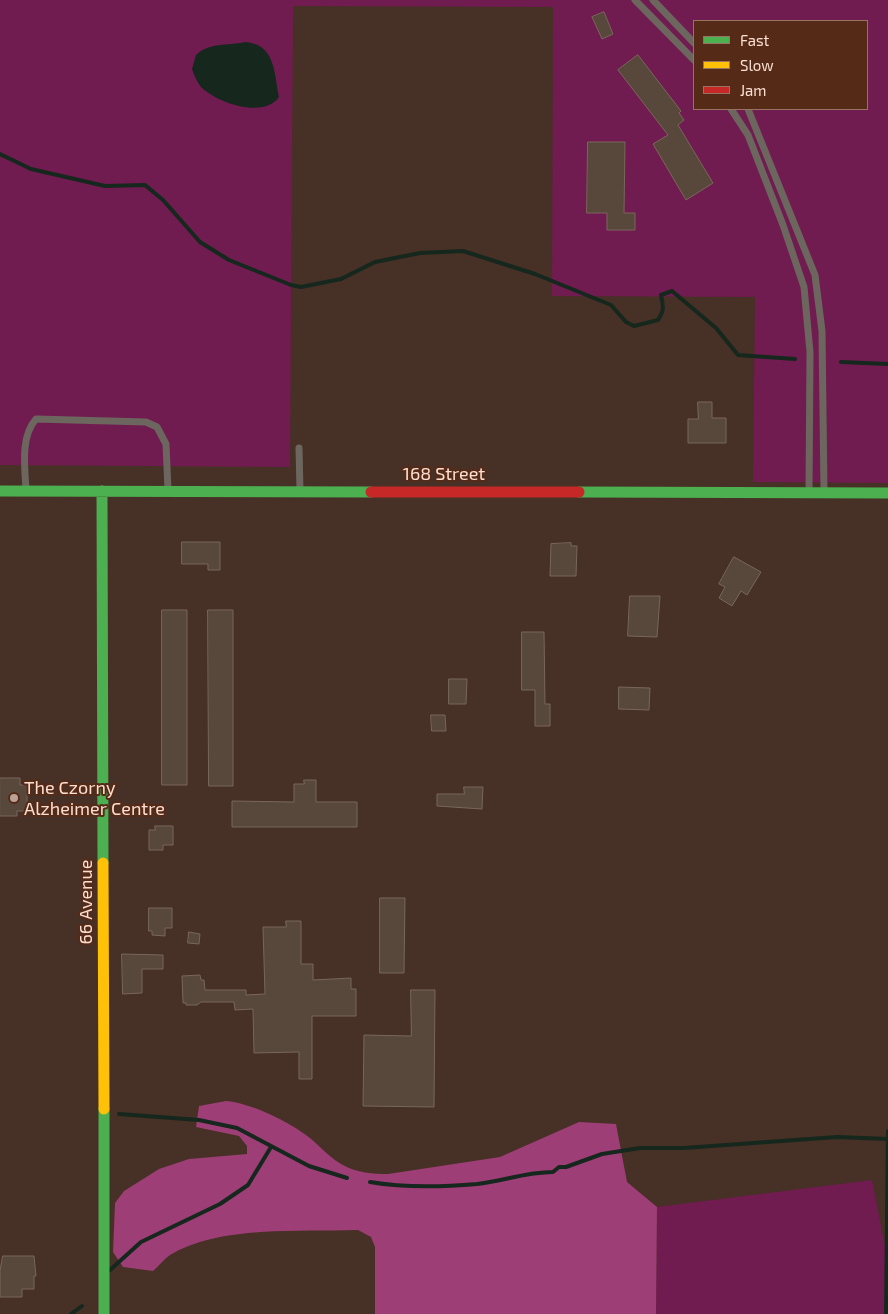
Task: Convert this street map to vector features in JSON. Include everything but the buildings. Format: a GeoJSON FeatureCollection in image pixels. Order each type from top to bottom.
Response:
{"type":"FeatureCollection","features":[{"type":"Feature","properties":{"kind":"main road","name":"168 Street"},"geometry":{"type":"LineString","coordinates":[[0,491],[888,493]]}},
{"type":"Feature","properties":{"kind":"main road","name":"66 Avenue"},"geometry":{"type":"LineString","coordinates":[[102,491],[104,1314]]}},
{"type":"Feature","properties":{"kind":"lane"},"geometry":{"type":"LineString","coordinates":[[635,0],[693,59]]}},
{"type":"Feature","properties":{"kind":"lane"},"geometry":{"type":"LineString","coordinates":[[653,0],[693,42]]}},
{"type":"Feature","properties":{"kind":"lane"},"geometry":{"type":"LineString","coordinates":[[732,110],[748,135],[783,225],[804,287],[810,352],[809,492]]}},
{"type":"Feature","properties":{"kind":"lane"},"geometry":{"type":"LineString","coordinates":[[748,110],[815,275],[822,331],[824,492]]}},
{"type":"Feature","properties":{"kind":"lane"},"geometry":{"type":"LineString","coordinates":[[26,491],[25,451],[27,434],[36,419],[146,422],[157,427],[166,444],[168,490]]}},
{"type":"Feature","properties":{"kind":"lane"},"geometry":{"type":"LineString","coordinates":[[299,448],[300,491]]}},
{"type":"Feature","properties":{"kind":"shaded area"},"geometry":{"type":"Polygon","coordinates":[[[0,0],[888,0],[888,483],[753,482],[755,297],[552,296],[553,7],[293,6],[290,467],[0,465],[0,0]]]}},
{"type":"Feature","properties":{"kind":"shaded area"},"geometry":{"type":"Polygon","coordinates":[[[245,42],[263,48],[272,62],[279,97],[272,104],[252,108],[229,103],[208,93],[201,87],[192,69],[196,55],[201,51],[213,46],[245,42]]]}},
{"type":"Feature","properties":{"kind":"shaded area"},"geometry":{"type":"Polygon","coordinates":[[[226,1101],[247,1105],[270,1114],[302,1132],[334,1160],[348,1168],[377,1174],[388,1174],[500,1157],[579,1122],[616,1124],[627,1182],[657,1207],[656,1314],[375,1314],[375,1247],[371,1237],[358,1230],[236,1234],[190,1245],[170,1255],[153,1271],[123,1267],[113,1252],[115,1203],[124,1191],[159,1169],[189,1159],[247,1154],[247,1146],[239,1136],[196,1127],[199,1106],[226,1101]]]}},
{"type":"Feature","properties":{"kind":"shaded area"},"geometry":{"type":"Polygon","coordinates":[[[872,1180],[888,1262],[888,1314],[656,1314],[657,1207],[872,1180]]]}},
{"type":"Feature","properties":{"kind":"waterway"},"geometry":{"type":"LineString","coordinates":[[0,154],[31,169],[105,186],[145,185],[163,200],[200,242],[229,260],[291,285],[301,287],[341,279],[375,262],[420,253],[463,251],[535,274],[611,305],[626,322],[634,326],[658,320],[663,308],[661,295],[672,291],[716,328],[738,355],[795,359]]}},
{"type":"Feature","properties":{"kind":"waterway"},"geometry":{"type":"LineString","coordinates":[[841,362],[888,364]]}},
{"type":"Feature","properties":{"kind":"waterway"},"geometry":{"type":"LineString","coordinates":[[119,1114],[199,1120],[237,1128],[309,1166],[347,1178]]}},
{"type":"Feature","properties":{"kind":"waterway"},"geometry":{"type":"LineString","coordinates":[[886,1314],[888,1131]]}},
{"type":"Feature","properties":{"kind":"waterway"},"geometry":{"type":"LineString","coordinates":[[370,1182],[424,1186],[487,1183],[533,1173],[553,1172],[559,1167],[566,1167],[602,1154],[640,1148],[684,1148],[837,1137],[888,1139]]}},
{"type":"Feature","properties":{"kind":"waterway"},"geometry":{"type":"LineString","coordinates":[[110,1270],[141,1242],[220,1204],[248,1185],[271,1147]]}},
{"type":"Feature","properties":{"kind":"waterway"},"geometry":{"type":"LineString","coordinates":[[71,1314],[82,1306]]}},
{"type":"Feature","properties":{"kind":"traffic: fast"},"geometry":{"type":"LineString","coordinates":[[0,491],[371,492]]}},
{"type":"Feature","properties":{"kind":"traffic: fast"},"geometry":{"type":"LineString","coordinates":[[102,491],[103,863]]}},
{"type":"Feature","properties":{"kind":"traffic: fast"},"geometry":{"type":"LineString","coordinates":[[579,492],[888,493]]}},
{"type":"Feature","properties":{"kind":"traffic: fast"},"geometry":{"type":"LineString","coordinates":[[104,1109],[104,1314]]}},
{"type":"Feature","properties":{"kind":"traffic: slow"},"geometry":{"type":"LineString","coordinates":[[103,863],[104,1109]]}},
{"type":"Feature","properties":{"kind":"traffic: jam"},"geometry":{"type":"LineString","coordinates":[[371,492],[579,492]]}},
{"type":"Feature","properties":{"kind":"place","name":"The Czorny Alzheimer Centre"},"geometry":{"type":"Point","coordinates":[14,798]}}]}
